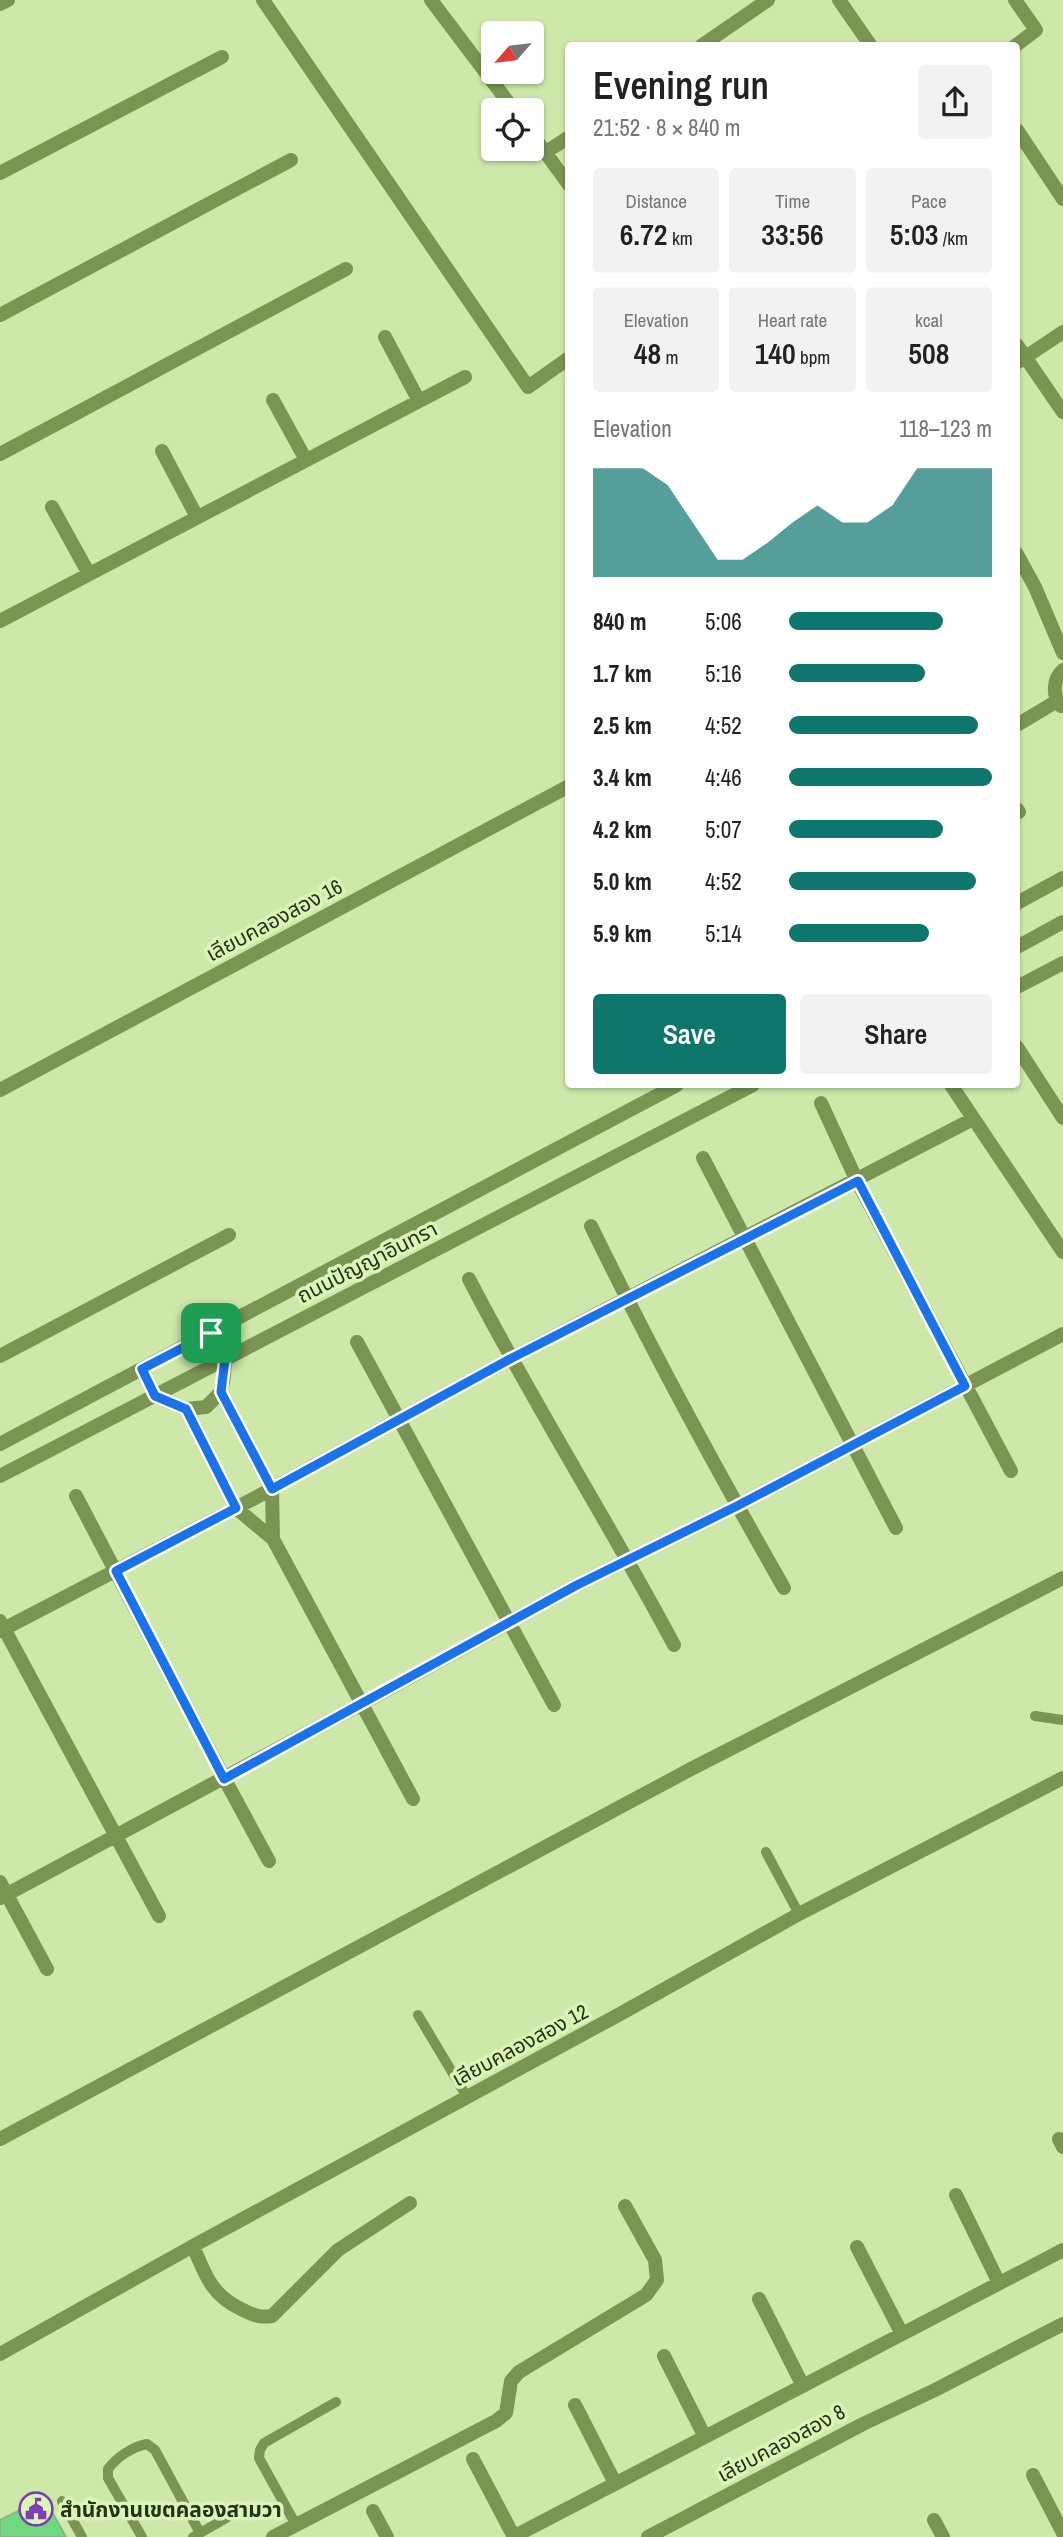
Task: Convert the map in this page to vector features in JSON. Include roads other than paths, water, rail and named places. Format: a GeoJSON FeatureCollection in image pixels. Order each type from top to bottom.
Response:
{"type":"FeatureCollection","features":[{"type":"Feature","properties":{"kind":"street"},"geometry":{"type":"LineString","coordinates":[[0,4],[8,0]]}},
{"type":"Feature","properties":{"kind":"street"},"geometry":{"type":"LineString","coordinates":[[263,0],[528,387],[565,361]]}},
{"type":"Feature","properties":{"kind":"street"},"geometry":{"type":"LineString","coordinates":[[431,0],[505,98]]}},
{"type":"Feature","properties":{"kind":"street"},"geometry":{"type":"LineString","coordinates":[[707,42],[768,0]]}},
{"type":"Feature","properties":{"kind":"street"},"geometry":{"type":"LineString","coordinates":[[839,0],[868,42]]}},
{"type":"Feature","properties":{"kind":"street"},"geometry":{"type":"LineString","coordinates":[[1015,0],[1036,30],[1020,42]]}},
{"type":"Feature","properties":{"kind":"street"},"geometry":{"type":"LineString","coordinates":[[0,173],[222,57]]}},
{"type":"Feature","properties":{"kind":"street"},"geometry":{"type":"LineString","coordinates":[[1020,134],[1063,199]]}},
{"type":"Feature","properties":{"kind":"street"},"geometry":{"type":"LineString","coordinates":[[546,152],[565,140]]}},
{"type":"Feature","properties":{"kind":"street"},"geometry":{"type":"LineString","coordinates":[[544,149],[565,179]]}},
{"type":"Feature","properties":{"kind":"street"},"geometry":{"type":"LineString","coordinates":[[0,315],[291,160]]}},
{"type":"Feature","properties":{"kind":"street"},"geometry":{"type":"LineString","coordinates":[[0,454],[346,269]]}},
{"type":"Feature","properties":{"kind":"street"},"geometry":{"type":"LineString","coordinates":[[1020,354],[1063,332]]}},
{"type":"Feature","properties":{"kind":"street"},"geometry":{"type":"LineString","coordinates":[[385,337],[419,401]]}},
{"type":"Feature","properties":{"kind":"street"},"geometry":{"type":"LineString","coordinates":[[1020,356],[1063,412]]}},
{"type":"Feature","properties":{"kind":"street"},"geometry":{"type":"LineString","coordinates":[[0,621],[465,377]]}},
{"type":"Feature","properties":{"kind":"street"},"geometry":{"type":"LineString","coordinates":[[273,400],[306,460]]}},
{"type":"Feature","properties":{"kind":"street"},"geometry":{"type":"LineString","coordinates":[[162,451],[197,517]]}},
{"type":"Feature","properties":{"kind":"street"},"geometry":{"type":"LineString","coordinates":[[52,508],[89,574]]}},
{"type":"Feature","properties":{"kind":"street"},"geometry":{"type":"LineString","coordinates":[[1020,560],[1035,587],[1063,653]]}},
{"type":"Feature","properties":{"kind":"street"},"geometry":{"type":"LineString","coordinates":[[1020,724],[1060,704],[1054,687],[1058,674],[1063,670]]}},
{"type":"Feature","properties":{"kind":"street","name":"เลียบคลองสอง 16"},"geometry":{"type":"LineString","coordinates":[[0,1090],[565,788]]}},
{"type":"Feature","properties":{"kind":"street"},"geometry":{"type":"LineString","coordinates":[[1020,900],[1063,878]]}},
{"type":"Feature","properties":{"kind":"street"},"geometry":{"type":"LineString","coordinates":[[1020,945],[1063,922]]}},
{"type":"Feature","properties":{"kind":"street"},"geometry":{"type":"LineString","coordinates":[[1020,985],[1063,963]]}},
{"type":"Feature","properties":{"kind":"street"},"geometry":{"type":"LineString","coordinates":[[1020,1051],[1063,1118]]}},
{"type":"Feature","properties":{"kind":"street","name":"ถนนปัญญาอินทรา"},"geometry":{"type":"LineString","coordinates":[[0,1444],[671,1088]]}},
{"type":"Feature","properties":{"kind":"street","name":"ถนนปัญญาอินทรา"},"geometry":{"type":"LineString","coordinates":[[0,1476],[747,1088]]}},
{"type":"Feature","properties":{"kind":"street"},"geometry":{"type":"LineString","coordinates":[[953,1088],[1063,1252]]}},
{"type":"Feature","properties":{"kind":"street"},"geometry":{"type":"LineString","coordinates":[[821,1103],[858,1181],[1011,1471]]}},
{"type":"Feature","properties":{"kind":"street"},"geometry":{"type":"LineString","coordinates":[[159,1916],[1,1627],[116,1571],[510,1359],[858,1181],[973,1119]]}},
{"type":"Feature","properties":{"kind":"street"},"geometry":{"type":"LineString","coordinates":[[703,1158],[895,1528]]}},
{"type":"Feature","properties":{"kind":"street"},"geometry":{"type":"LineString","coordinates":[[591,1226],[737,1506],[784,1588]]}},
{"type":"Feature","properties":{"kind":"street"},"geometry":{"type":"LineString","coordinates":[[0,1356],[229,1235]]}},
{"type":"Feature","properties":{"kind":"street"},"geometry":{"type":"LineString","coordinates":[[469,1279],[510,1359],[629,1560],[674,1645]]}},
{"type":"Feature","properties":{"kind":"street"},"geometry":{"type":"LineString","coordinates":[[211,1333],[225,1359],[221,1392],[272,1489],[273,1539]]}},
{"type":"Feature","properties":{"kind":"street"},"geometry":{"type":"LineString","coordinates":[[47,1969],[2,1891],[116,1836],[577,1585],[737,1506],[1063,1334]]}},
{"type":"Feature","properties":{"kind":"street"},"geometry":{"type":"LineString","coordinates":[[357,1342],[554,1705]]}},
{"type":"Feature","properties":{"kind":"street"},"geometry":{"type":"LineString","coordinates":[[142,1369],[155,1396],[186,1409],[206,1407],[221,1392]]}},
{"type":"Feature","properties":{"kind":"street"},"geometry":{"type":"LineString","coordinates":[[186,1409],[236,1508],[273,1539],[413,1799]]}},
{"type":"Feature","properties":{"kind":"street"},"geometry":{"type":"LineString","coordinates":[[76,1496],[224,1779],[270,1861]]}},
{"type":"Feature","properties":{"kind":"street"},"geometry":{"type":"LineString","coordinates":[[0,2139],[679,1775],[1063,1578]]}},
{"type":"Feature","properties":{"kind":"street","name":"เลียบคลองสอง 12"},"geometry":{"type":"LineString","coordinates":[[0,2354],[799,1914],[1063,1778]]}},
{"type":"Feature","properties":{"kind":"street"},"geometry":{"type":"LineString","coordinates":[[956,2195],[999,2283]]}},
{"type":"Feature","properties":{"kind":"street"},"geometry":{"type":"LineString","coordinates":[[193,2246],[209,2284],[226,2302],[260,2318],[272,2316],[338,2250],[410,2203]]}},
{"type":"Feature","properties":{"kind":"street"},"geometry":{"type":"LineString","coordinates":[[273,2537],[496,2421],[506,2413],[511,2381],[519,2372],[646,2295],[657,2280],[655,2260],[625,2206]]}},
{"type":"Feature","properties":{"kind":"street"},"geometry":{"type":"LineString","coordinates":[[857,2247],[902,2334]]}},
{"type":"Feature","properties":{"kind":"street"},"geometry":{"type":"LineString","coordinates":[[473,2459],[514,2537],[1063,2250]]}},
{"type":"Feature","properties":{"kind":"street"},"geometry":{"type":"LineString","coordinates":[[759,2299],[803,2386]]}},
{"type":"Feature","properties":{"kind":"street","name":"เลียบคลองสอง 8"},"geometry":{"type":"LineString","coordinates":[[648,2537],[863,2424],[1063,2324]]}},
{"type":"Feature","properties":{"kind":"street"},"geometry":{"type":"LineString","coordinates":[[664,2356],[705,2437]]}},
{"type":"Feature","properties":{"kind":"street"},"geometry":{"type":"LineString","coordinates":[[575,2405],[615,2483]]}},
{"type":"Feature","properties":{"kind":"street"},"geometry":{"type":"LineString","coordinates":[[1033,2475],[1063,2533]]}},
{"type":"Feature","properties":{"kind":"street"},"geometry":{"type":"LineString","coordinates":[[373,2511],[387,2537]]}},
{"type":"Feature","properties":{"kind":"street"},"geometry":{"type":"LineString","coordinates":[[934,2520],[943,2537]]}},
{"type":"Feature","properties":{"kind":"lane"},"geometry":{"type":"LineString","coordinates":[[1035,1716],[1063,1720]]}},
{"type":"Feature","properties":{"kind":"lane"},"geometry":{"type":"LineString","coordinates":[[766,1852],[799,1914]]}},
{"type":"Feature","properties":{"kind":"lane"},"geometry":{"type":"LineString","coordinates":[[418,2015],[467,2097]]}},
{"type":"Feature","properties":{"kind":"lane"},"geometry":{"type":"LineString","coordinates":[[296,2525],[259,2458],[260,2450],[264,2443],[336,2402]]}},
{"type":"Feature","properties":{"kind":"lane"},"geometry":{"type":"LineString","coordinates":[[142,2537],[108,2479],[108,2469],[114,2460],[147,2444],[155,2450],[197,2535],[228,2517]]}},
{"type":"Feature","properties":{"kind":"lane"},"geometry":{"type":"LineString","coordinates":[[62,2501],[82,2537]]}},
{"type":"Feature","properties":{"kind":"place","name":"สำนักงานเขตคลองสามวา"},"geometry":{"type":"Point","coordinates":[36,2509]}}]}
